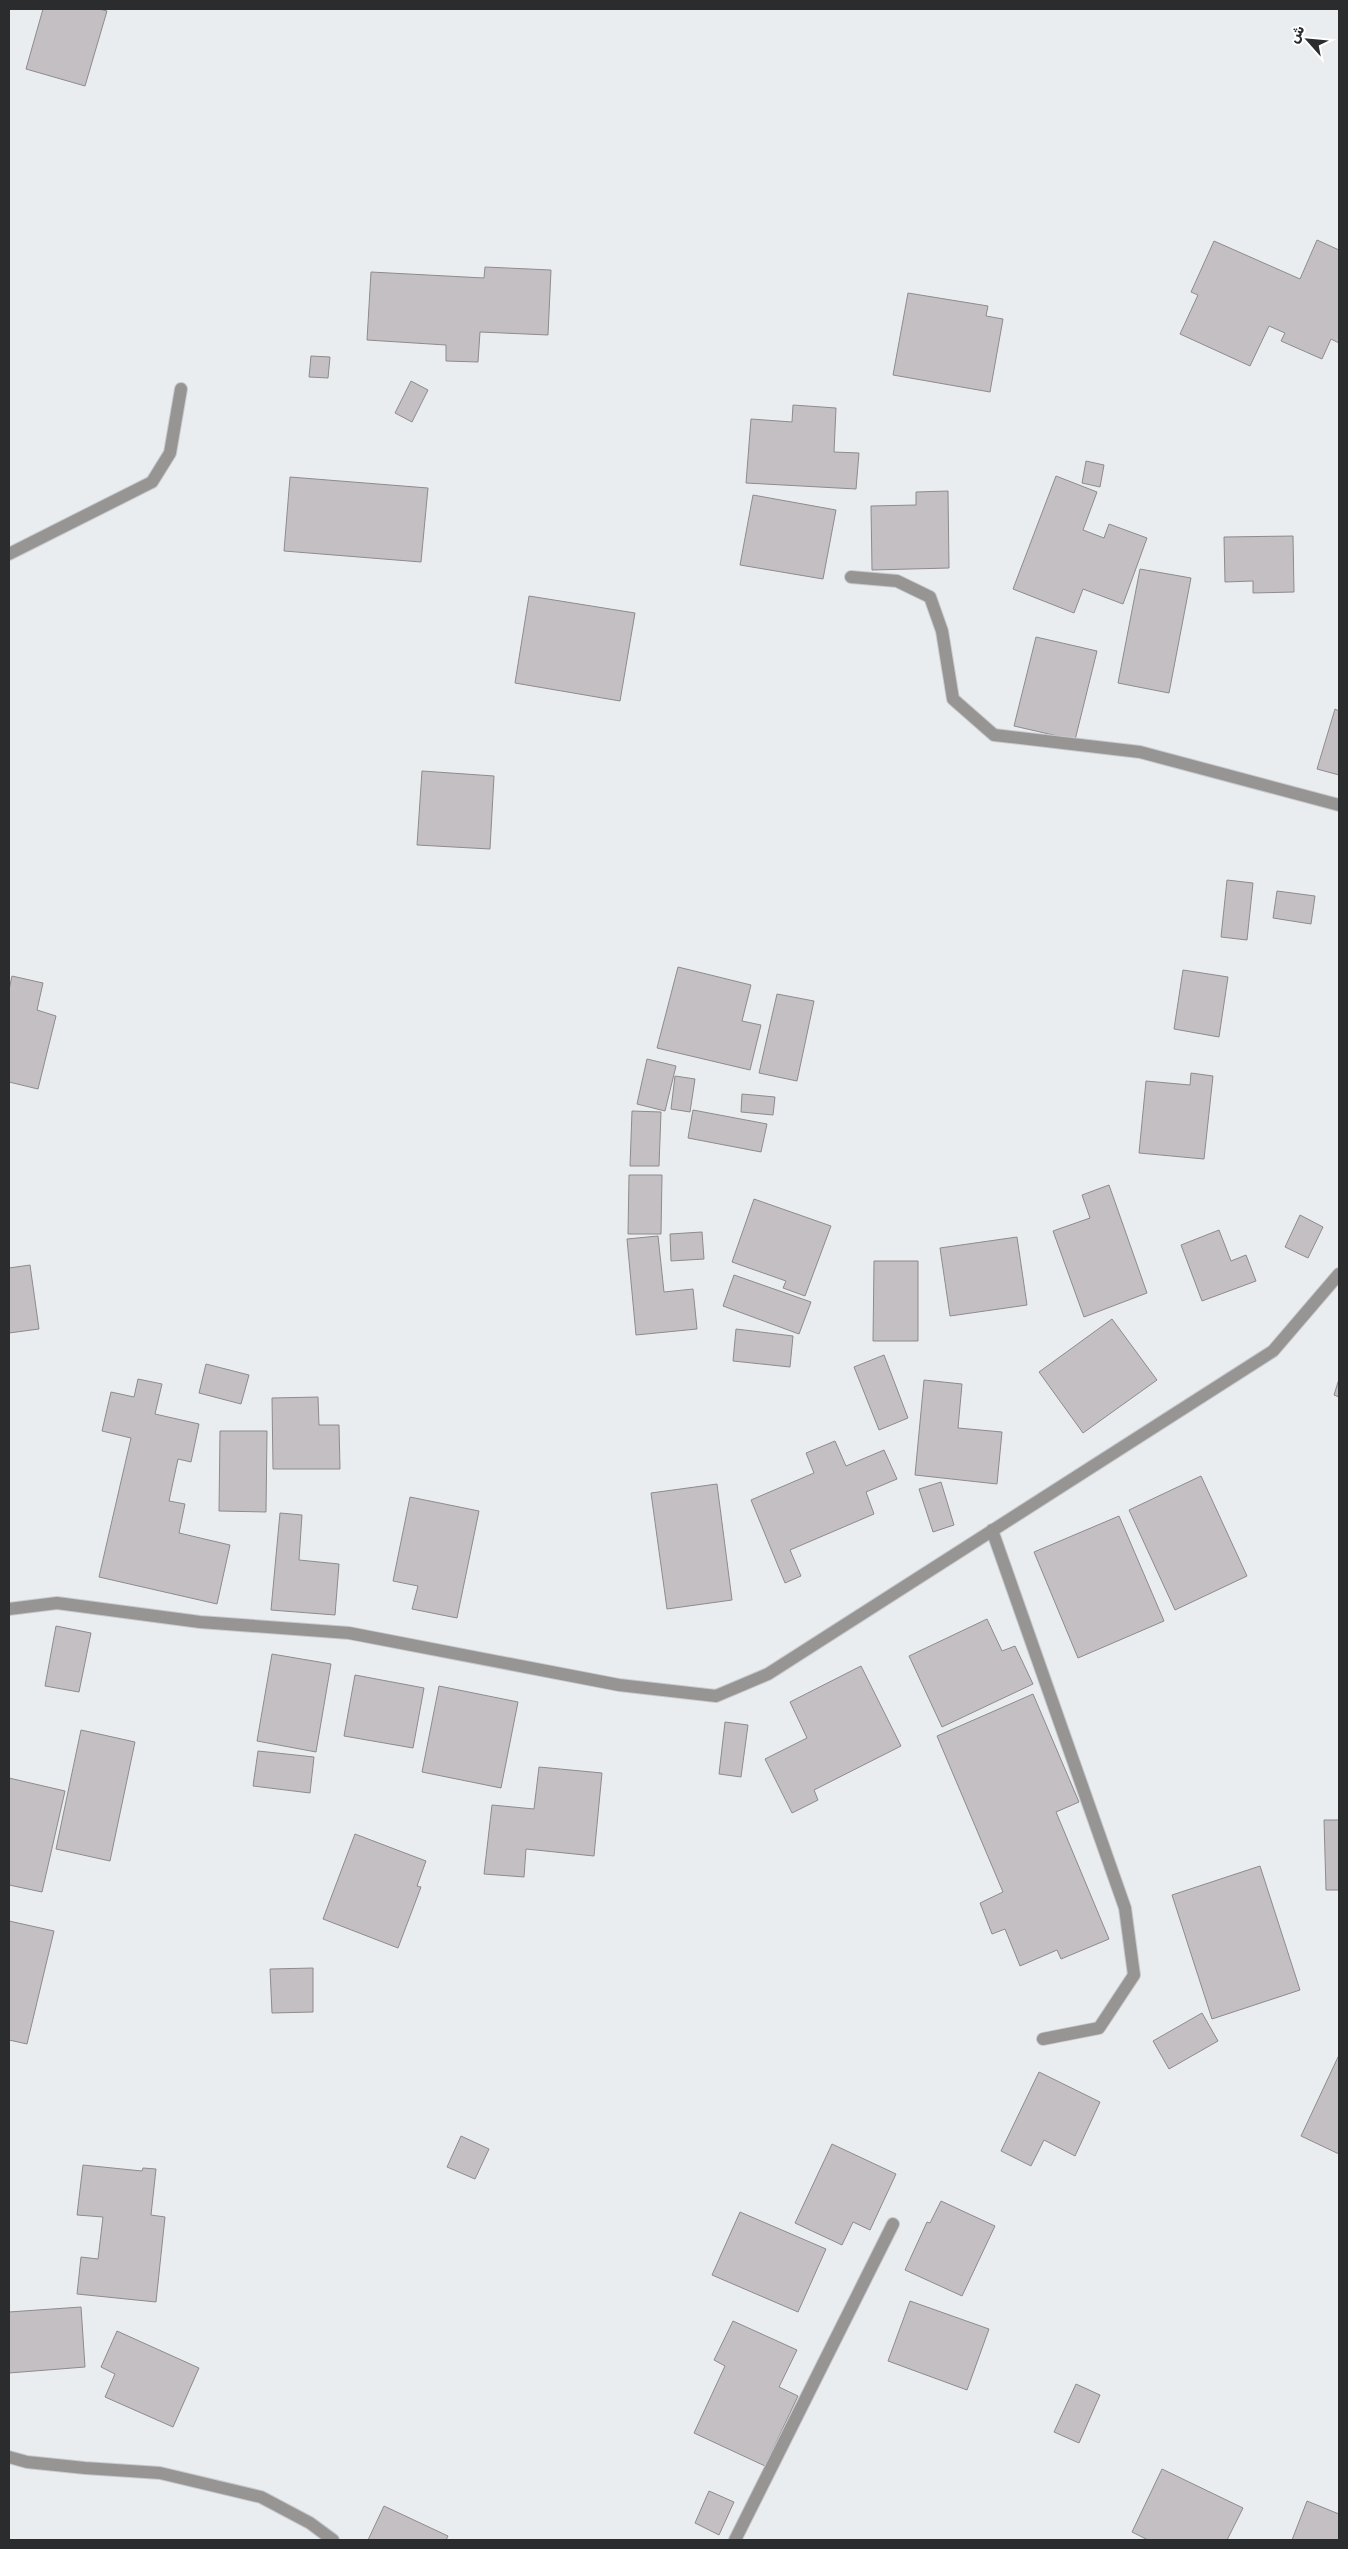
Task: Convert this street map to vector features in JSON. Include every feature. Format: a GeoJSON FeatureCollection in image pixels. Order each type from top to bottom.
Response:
{"type":"FeatureCollection","features":[{"type":"Feature","properties":{"kind":"street"},"geometry":{"type":"LineString","coordinates":[[9,554],[152,482],[170,453],[181,388]]}},
{"type":"Feature","properties":{"kind":"street"},"geometry":{"type":"LineString","coordinates":[[850,577],[897,581],[930,597],[942,631],[953,699],[994,735],[1140,752],[1339,806]]}},
{"type":"Feature","properties":{"kind":"street"},"geometry":{"type":"LineString","coordinates":[[9,1609],[57,1603],[200,1622],[349,1633],[619,1685],[716,1696],[768,1674],[1273,1351],[1339,1274]]}},
{"type":"Feature","properties":{"kind":"street"},"geometry":{"type":"LineString","coordinates":[[992,1530],[1125,1908],[1134,1975],[1099,2028],[1042,2038]]}},
{"type":"Feature","properties":{"kind":"street"},"geometry":{"type":"LineString","coordinates":[[735,2540],[893,2224]]}},
{"type":"Feature","properties":{"kind":"street"},"geometry":{"type":"LineString","coordinates":[[9,2457],[27,2462],[160,2473],[261,2496],[310,2523],[333,2540]]}},
{"type":"Feature","properties":{"kind":"building"},"geometry":{"type":"Polygon","coordinates":[[[43,9],[99,9],[107,11],[85,86],[26,69],[43,9]]]}},
{"type":"Feature","properties":{"kind":"building"},"geometry":{"type":"Polygon","coordinates":[[[1317,240],[1339,250],[1339,343],[1331,339],[1322,359],[1281,341],[1285,333],[1269,326],[1250,366],[1180,334],[1198,295],[1191,292],[1214,241],[1300,279],[1317,240]]]}},
{"type":"Feature","properties":{"kind":"building"},"geometry":{"type":"Polygon","coordinates":[[[485,267],[551,270],[548,335],[480,332],[478,362],[446,361],[446,345],[367,340],[371,272],[484,278],[485,267]]]}},
{"type":"Feature","properties":{"kind":"building"},"geometry":{"type":"Polygon","coordinates":[[[908,293],[988,306],[986,316],[1003,319],[990,392],[893,375],[908,293]]]}},
{"type":"Feature","properties":{"kind":"building"},"geometry":{"type":"Polygon","coordinates":[[[311,356],[330,357],[328,378],[309,377],[311,356]]]}},
{"type":"Feature","properties":{"kind":"building"},"geometry":{"type":"Polygon","coordinates":[[[411,381],[428,390],[412,422],[395,413],[411,381]]]}},
{"type":"Feature","properties":{"kind":"building"},"geometry":{"type":"Polygon","coordinates":[[[793,405],[836,408],[834,452],[859,453],[856,489],[746,483],[751,419],[792,422],[793,405]]]}},
{"type":"Feature","properties":{"kind":"building"},"geometry":{"type":"Polygon","coordinates":[[[1086,461],[1104,465],[1100,487],[1082,483],[1086,461]]]}},
{"type":"Feature","properties":{"kind":"building"},"geometry":{"type":"Polygon","coordinates":[[[1056,476],[1097,492],[1083,530],[1104,538],[1109,524],[1147,538],[1123,604],[1083,589],[1074,613],[1013,589],[1056,476]]]}},
{"type":"Feature","properties":{"kind":"building"},"geometry":{"type":"Polygon","coordinates":[[[290,477],[428,488],[421,562],[284,551],[290,477]]]}},
{"type":"Feature","properties":{"kind":"building"},"geometry":{"type":"Polygon","coordinates":[[[948,491],[949,568],[872,570],[871,506],[916,505],[916,492],[948,491]]]}},
{"type":"Feature","properties":{"kind":"building"},"geometry":{"type":"Polygon","coordinates":[[[753,495],[836,510],[823,579],[740,565],[753,495]]]}},
{"type":"Feature","properties":{"kind":"building"},"geometry":{"type":"Polygon","coordinates":[[[1293,536],[1294,592],[1253,593],[1253,581],[1225,582],[1224,537],[1293,536]]]}},
{"type":"Feature","properties":{"kind":"building"},"geometry":{"type":"Polygon","coordinates":[[[1140,569],[1191,578],[1169,693],[1118,683],[1140,569]]]}},
{"type":"Feature","properties":{"kind":"building"},"geometry":{"type":"Polygon","coordinates":[[[529,596],[635,613],[620,701],[515,683],[529,596]]]}},
{"type":"Feature","properties":{"kind":"building"},"geometry":{"type":"Polygon","coordinates":[[[1036,637],[1097,651],[1075,740],[1014,726],[1036,637]]]}},
{"type":"Feature","properties":{"kind":"building"},"geometry":{"type":"Polygon","coordinates":[[[1335,709],[1339,711],[1339,775],[1317,769],[1335,709]]]}},
{"type":"Feature","properties":{"kind":"building"},"geometry":{"type":"Polygon","coordinates":[[[422,771],[494,776],[490,849],[417,845],[422,771]]]}},
{"type":"Feature","properties":{"kind":"building"},"geometry":{"type":"Polygon","coordinates":[[[1227,880],[1253,883],[1247,940],[1221,937],[1227,880]]]}},
{"type":"Feature","properties":{"kind":"building"},"geometry":{"type":"Polygon","coordinates":[[[1277,891],[1315,896],[1311,924],[1273,918],[1277,891]]]}},
{"type":"Feature","properties":{"kind":"building"},"geometry":{"type":"Polygon","coordinates":[[[678,967],[751,985],[742,1021],[761,1025],[750,1070],[657,1048],[678,967]]]}},
{"type":"Feature","properties":{"kind":"building"},"geometry":{"type":"Polygon","coordinates":[[[1183,970],[1228,977],[1219,1037],[1174,1029],[1183,970]]]}},
{"type":"Feature","properties":{"kind":"building"},"geometry":{"type":"Polygon","coordinates":[[[12,976],[43,983],[37,1010],[56,1016],[38,1089],[9,1082],[9,990],[12,976]]]}},
{"type":"Feature","properties":{"kind":"building"},"geometry":{"type":"Polygon","coordinates":[[[777,994],[814,1001],[797,1081],[759,1073],[777,994]]]}},
{"type":"Feature","properties":{"kind":"building"},"geometry":{"type":"Polygon","coordinates":[[[647,1059],[676,1066],[665,1111],[637,1104],[647,1059]]]}},
{"type":"Feature","properties":{"kind":"building"},"geometry":{"type":"Polygon","coordinates":[[[1191,1073],[1213,1076],[1204,1159],[1139,1153],[1146,1081],[1190,1085],[1191,1073]]]}},
{"type":"Feature","properties":{"kind":"building"},"geometry":{"type":"Polygon","coordinates":[[[675,1076],[695,1079],[690,1112],[671,1109],[675,1076]]]}},
{"type":"Feature","properties":{"kind":"building"},"geometry":{"type":"Polygon","coordinates":[[[742,1094],[775,1097],[773,1115],[741,1112],[742,1094]]]}},
{"type":"Feature","properties":{"kind":"building"},"geometry":{"type":"Polygon","coordinates":[[[693,1110],[767,1124],[761,1152],[688,1138],[693,1110]]]}},
{"type":"Feature","properties":{"kind":"building"},"geometry":{"type":"Polygon","coordinates":[[[632,1111],[661,1112],[659,1166],[630,1166],[632,1111]]]}},
{"type":"Feature","properties":{"kind":"building"},"geometry":{"type":"Polygon","coordinates":[[[629,1175],[662,1175],[661,1234],[628,1234],[629,1175]]]}},
{"type":"Feature","properties":{"kind":"building"},"geometry":{"type":"Polygon","coordinates":[[[1109,1185],[1147,1293],[1084,1317],[1053,1231],[1090,1218],[1082,1195],[1109,1185]]]}},
{"type":"Feature","properties":{"kind":"building"},"geometry":{"type":"Polygon","coordinates":[[[754,1199],[831,1226],[805,1296],[783,1288],[786,1281],[732,1262],[754,1199]]]}},
{"type":"Feature","properties":{"kind":"building"},"geometry":{"type":"Polygon","coordinates":[[[1300,1215],[1323,1227],[1308,1258],[1285,1247],[1300,1215]]]}},
{"type":"Feature","properties":{"kind":"building"},"geometry":{"type":"Polygon","coordinates":[[[1219,1230],[1231,1261],[1246,1255],[1256,1281],[1202,1301],[1181,1245],[1219,1230]]]}},
{"type":"Feature","properties":{"kind":"building"},"geometry":{"type":"Polygon","coordinates":[[[702,1232],[704,1259],[671,1261],[670,1234],[702,1232]]]}},
{"type":"Feature","properties":{"kind":"building"},"geometry":{"type":"Polygon","coordinates":[[[658,1236],[664,1292],[693,1289],[697,1329],[636,1335],[627,1239],[658,1236]]]}},
{"type":"Feature","properties":{"kind":"building"},"geometry":{"type":"Polygon","coordinates":[[[1017,1237],[1027,1305],[950,1316],[940,1248],[1017,1237]]]}},
{"type":"Feature","properties":{"kind":"building"},"geometry":{"type":"Polygon","coordinates":[[[874,1261],[918,1261],[918,1341],[873,1341],[874,1261]]]}},
{"type":"Feature","properties":{"kind":"building"},"geometry":{"type":"Polygon","coordinates":[[[30,1265],[39,1329],[9,1333],[9,1268],[30,1265]]]}},
{"type":"Feature","properties":{"kind":"building"},"geometry":{"type":"Polygon","coordinates":[[[734,1275],[811,1302],[799,1334],[723,1306],[734,1275]]]}},
{"type":"Feature","properties":{"kind":"building"},"geometry":{"type":"Polygon","coordinates":[[[1112,1319],[1157,1380],[1083,1433],[1039,1372],[1112,1319]]]}},
{"type":"Feature","properties":{"kind":"building"},"geometry":{"type":"Polygon","coordinates":[[[736,1329],[793,1336],[790,1367],[733,1361],[736,1329]]]}},
{"type":"Feature","properties":{"kind":"building"},"geometry":{"type":"Polygon","coordinates":[[[884,1355],[908,1418],[879,1430],[854,1367],[884,1355]]]}},
{"type":"Feature","properties":{"kind":"building"},"geometry":{"type":"Polygon","coordinates":[[[206,1364],[249,1375],[241,1404],[199,1393],[206,1364]]]}},
{"type":"Feature","properties":{"kind":"building"},"geometry":{"type":"Polygon","coordinates":[[[138,1379],[162,1384],[155,1414],[199,1424],[191,1462],[178,1459],[169,1501],[185,1504],[179,1533],[230,1545],[217,1604],[99,1577],[131,1438],[102,1431],[111,1392],[134,1397],[138,1379]]]}},
{"type":"Feature","properties":{"kind":"building"},"geometry":{"type":"Polygon","coordinates":[[[1339,1379],[1339,1397],[1334,1395],[1339,1379]]]}},
{"type":"Feature","properties":{"kind":"building"},"geometry":{"type":"Polygon","coordinates":[[[924,1380],[962,1384],[958,1428],[1002,1432],[997,1484],[915,1475],[924,1380]]]}},
{"type":"Feature","properties":{"kind":"building"},"geometry":{"type":"Polygon","coordinates":[[[318,1397],[319,1425],[339,1425],[340,1469],[273,1469],[272,1398],[318,1397]]]}},
{"type":"Feature","properties":{"kind":"building"},"geometry":{"type":"Polygon","coordinates":[[[220,1431],[267,1431],[266,1512],[219,1511],[220,1431]]]}},
{"type":"Feature","properties":{"kind":"building"},"geometry":{"type":"Polygon","coordinates":[[[835,1441],[846,1466],[884,1450],[897,1479],[866,1492],[874,1514],[790,1550],[801,1576],[785,1583],[751,1500],[814,1473],[806,1453],[835,1441]]]}},
{"type":"Feature","properties":{"kind":"building"},"geometry":{"type":"Polygon","coordinates":[[[1201,1476],[1247,1576],[1175,1610],[1129,1510],[1201,1476]]]}},
{"type":"Feature","properties":{"kind":"building"},"geometry":{"type":"Polygon","coordinates":[[[941,1482],[954,1525],[933,1532],[919,1489],[941,1482]]]}},
{"type":"Feature","properties":{"kind":"building"},"geometry":{"type":"Polygon","coordinates":[[[717,1484],[732,1600],[667,1609],[651,1493],[717,1484]]]}},
{"type":"Feature","properties":{"kind":"building"},"geometry":{"type":"Polygon","coordinates":[[[410,1497],[479,1511],[457,1618],[412,1609],[418,1586],[393,1581],[410,1497]]]}},
{"type":"Feature","properties":{"kind":"building"},"geometry":{"type":"Polygon","coordinates":[[[280,1513],[302,1515],[299,1560],[339,1564],[335,1615],[271,1610],[280,1513]]]}},
{"type":"Feature","properties":{"kind":"building"},"geometry":{"type":"Polygon","coordinates":[[[1119,1516],[1164,1621],[1078,1658],[1034,1552],[1119,1516]]]}},
{"type":"Feature","properties":{"kind":"building"},"geometry":{"type":"Polygon","coordinates":[[[987,1619],[1002,1651],[1015,1646],[1033,1684],[942,1727],[909,1656],[987,1619]]]}},
{"type":"Feature","properties":{"kind":"building"},"geometry":{"type":"Polygon","coordinates":[[[56,1626],[91,1633],[79,1692],[45,1686],[56,1626]]]}},
{"type":"Feature","properties":{"kind":"building"},"geometry":{"type":"Polygon","coordinates":[[[272,1654],[331,1664],[316,1752],[257,1741],[272,1654]]]}},
{"type":"Feature","properties":{"kind":"building"},"geometry":{"type":"Polygon","coordinates":[[[861,1666],[901,1746],[814,1790],[818,1800],[792,1813],[765,1759],[807,1738],[790,1702],[861,1666]]]}},
{"type":"Feature","properties":{"kind":"building"},"geometry":{"type":"Polygon","coordinates":[[[355,1675],[424,1688],[413,1748],[344,1736],[355,1675]]]}},
{"type":"Feature","properties":{"kind":"building"},"geometry":{"type":"Polygon","coordinates":[[[439,1686],[518,1702],[501,1788],[422,1772],[439,1686]]]}},
{"type":"Feature","properties":{"kind":"building"},"geometry":{"type":"Polygon","coordinates":[[[1033,1694],[1079,1802],[1056,1812],[1109,1939],[1061,1959],[1057,1950],[1020,1966],[1005,1929],[992,1934],[980,1903],[1003,1892],[937,1736],[1033,1694]]]}},
{"type":"Feature","properties":{"kind":"building"},"geometry":{"type":"Polygon","coordinates":[[[725,1722],[748,1725],[741,1777],[719,1774],[725,1722]]]}},
{"type":"Feature","properties":{"kind":"building"},"geometry":{"type":"Polygon","coordinates":[[[81,1730],[135,1742],[110,1861],[56,1849],[81,1730]]]}},
{"type":"Feature","properties":{"kind":"building"},"geometry":{"type":"Polygon","coordinates":[[[258,1751],[314,1757],[310,1793],[253,1786],[258,1751]]]}},
{"type":"Feature","properties":{"kind":"building"},"geometry":{"type":"Polygon","coordinates":[[[539,1767],[602,1773],[594,1856],[526,1849],[524,1877],[484,1874],[492,1805],[534,1809],[539,1767]]]}},
{"type":"Feature","properties":{"kind":"building"},"geometry":{"type":"Polygon","coordinates":[[[9,1778],[65,1791],[42,1892],[9,1885],[9,1778]]]}},
{"type":"Feature","properties":{"kind":"building"},"geometry":{"type":"Polygon","coordinates":[[[1324,1820],[1339,1820],[1339,1890],[1326,1890],[1324,1820]]]}},
{"type":"Feature","properties":{"kind":"building"},"geometry":{"type":"Polygon","coordinates":[[[355,1834],[426,1861],[417,1886],[421,1887],[398,1948],[323,1919],[355,1834]]]}},
{"type":"Feature","properties":{"kind":"building"},"geometry":{"type":"Polygon","coordinates":[[[1260,1866],[1300,1990],[1212,2019],[1172,1895],[1260,1866]]]}},
{"type":"Feature","properties":{"kind":"building"},"geometry":{"type":"Polygon","coordinates":[[[9,1921],[54,1931],[27,2044],[9,2040],[9,1921]]]}},
{"type":"Feature","properties":{"kind":"building"},"geometry":{"type":"Polygon","coordinates":[[[313,1968],[313,2012],[272,2013],[270,1969],[313,1968]]]}},
{"type":"Feature","properties":{"kind":"building"},"geometry":{"type":"Polygon","coordinates":[[[1202,2013],[1218,2041],[1169,2069],[1153,2041],[1202,2013]]]}},
{"type":"Feature","properties":{"kind":"building"},"geometry":{"type":"Polygon","coordinates":[[[1339,2055],[1339,2154],[1301,2136],[1339,2055]]]}},
{"type":"Feature","properties":{"kind":"building"},"geometry":{"type":"Polygon","coordinates":[[[1039,2072],[1100,2102],[1075,2156],[1044,2140],[1031,2166],[1001,2151],[1039,2072]]]}},
{"type":"Feature","properties":{"kind":"building"},"geometry":{"type":"Polygon","coordinates":[[[461,2136],[489,2149],[475,2179],[447,2167],[461,2136]]]}},
{"type":"Feature","properties":{"kind":"building"},"geometry":{"type":"Polygon","coordinates":[[[832,2144],[896,2174],[870,2230],[853,2222],[842,2245],[795,2223],[832,2144]]]}},
{"type":"Feature","properties":{"kind":"building"},"geometry":{"type":"Polygon","coordinates":[[[83,2165],[142,2171],[143,2168],[156,2169],[151,2215],[165,2217],[156,2302],[77,2294],[81,2257],[98,2259],[103,2217],[77,2215],[83,2165]]]}},
{"type":"Feature","properties":{"kind":"building"},"geometry":{"type":"Polygon","coordinates":[[[941,2201],[995,2226],[962,2296],[905,2270],[927,2222],[930,2223],[941,2201]]]}},
{"type":"Feature","properties":{"kind":"building"},"geometry":{"type":"Polygon","coordinates":[[[740,2212],[826,2249],[798,2312],[712,2275],[740,2212]]]}},
{"type":"Feature","properties":{"kind":"building"},"geometry":{"type":"Polygon","coordinates":[[[910,2301],[989,2329],[967,2390],[888,2361],[910,2301]]]}},
{"type":"Feature","properties":{"kind":"building"},"geometry":{"type":"Polygon","coordinates":[[[81,2307],[85,2367],[9,2373],[9,2312],[81,2307]]]}},
{"type":"Feature","properties":{"kind":"building"},"geometry":{"type":"Polygon","coordinates":[[[733,2321],[797,2350],[779,2387],[798,2396],[765,2466],[694,2433],[725,2366],[714,2360],[733,2321]]]}},
{"type":"Feature","properties":{"kind":"building"},"geometry":{"type":"Polygon","coordinates":[[[117,2331],[199,2368],[173,2427],[105,2397],[115,2374],[101,2367],[117,2331]]]}},
{"type":"Feature","properties":{"kind":"building"},"geometry":{"type":"Polygon","coordinates":[[[1076,2384],[1100,2395],[1079,2443],[1054,2432],[1076,2384]]]}},
{"type":"Feature","properties":{"kind":"building"},"geometry":{"type":"Polygon","coordinates":[[[1162,2469],[1243,2508],[1227,2540],[1148,2540],[1132,2532],[1162,2469]]]}},
{"type":"Feature","properties":{"kind":"building"},"geometry":{"type":"Polygon","coordinates":[[[709,2491],[734,2502],[719,2535],[695,2523],[709,2491]]]}},
{"type":"Feature","properties":{"kind":"building"},"geometry":{"type":"Polygon","coordinates":[[[1307,2501],[1339,2514],[1339,2540],[1292,2540],[1307,2501]]]}},
{"type":"Feature","properties":{"kind":"building"},"geometry":{"type":"Polygon","coordinates":[[[384,2506],[448,2536],[446,2540],[368,2540],[384,2506]]]}}]}
